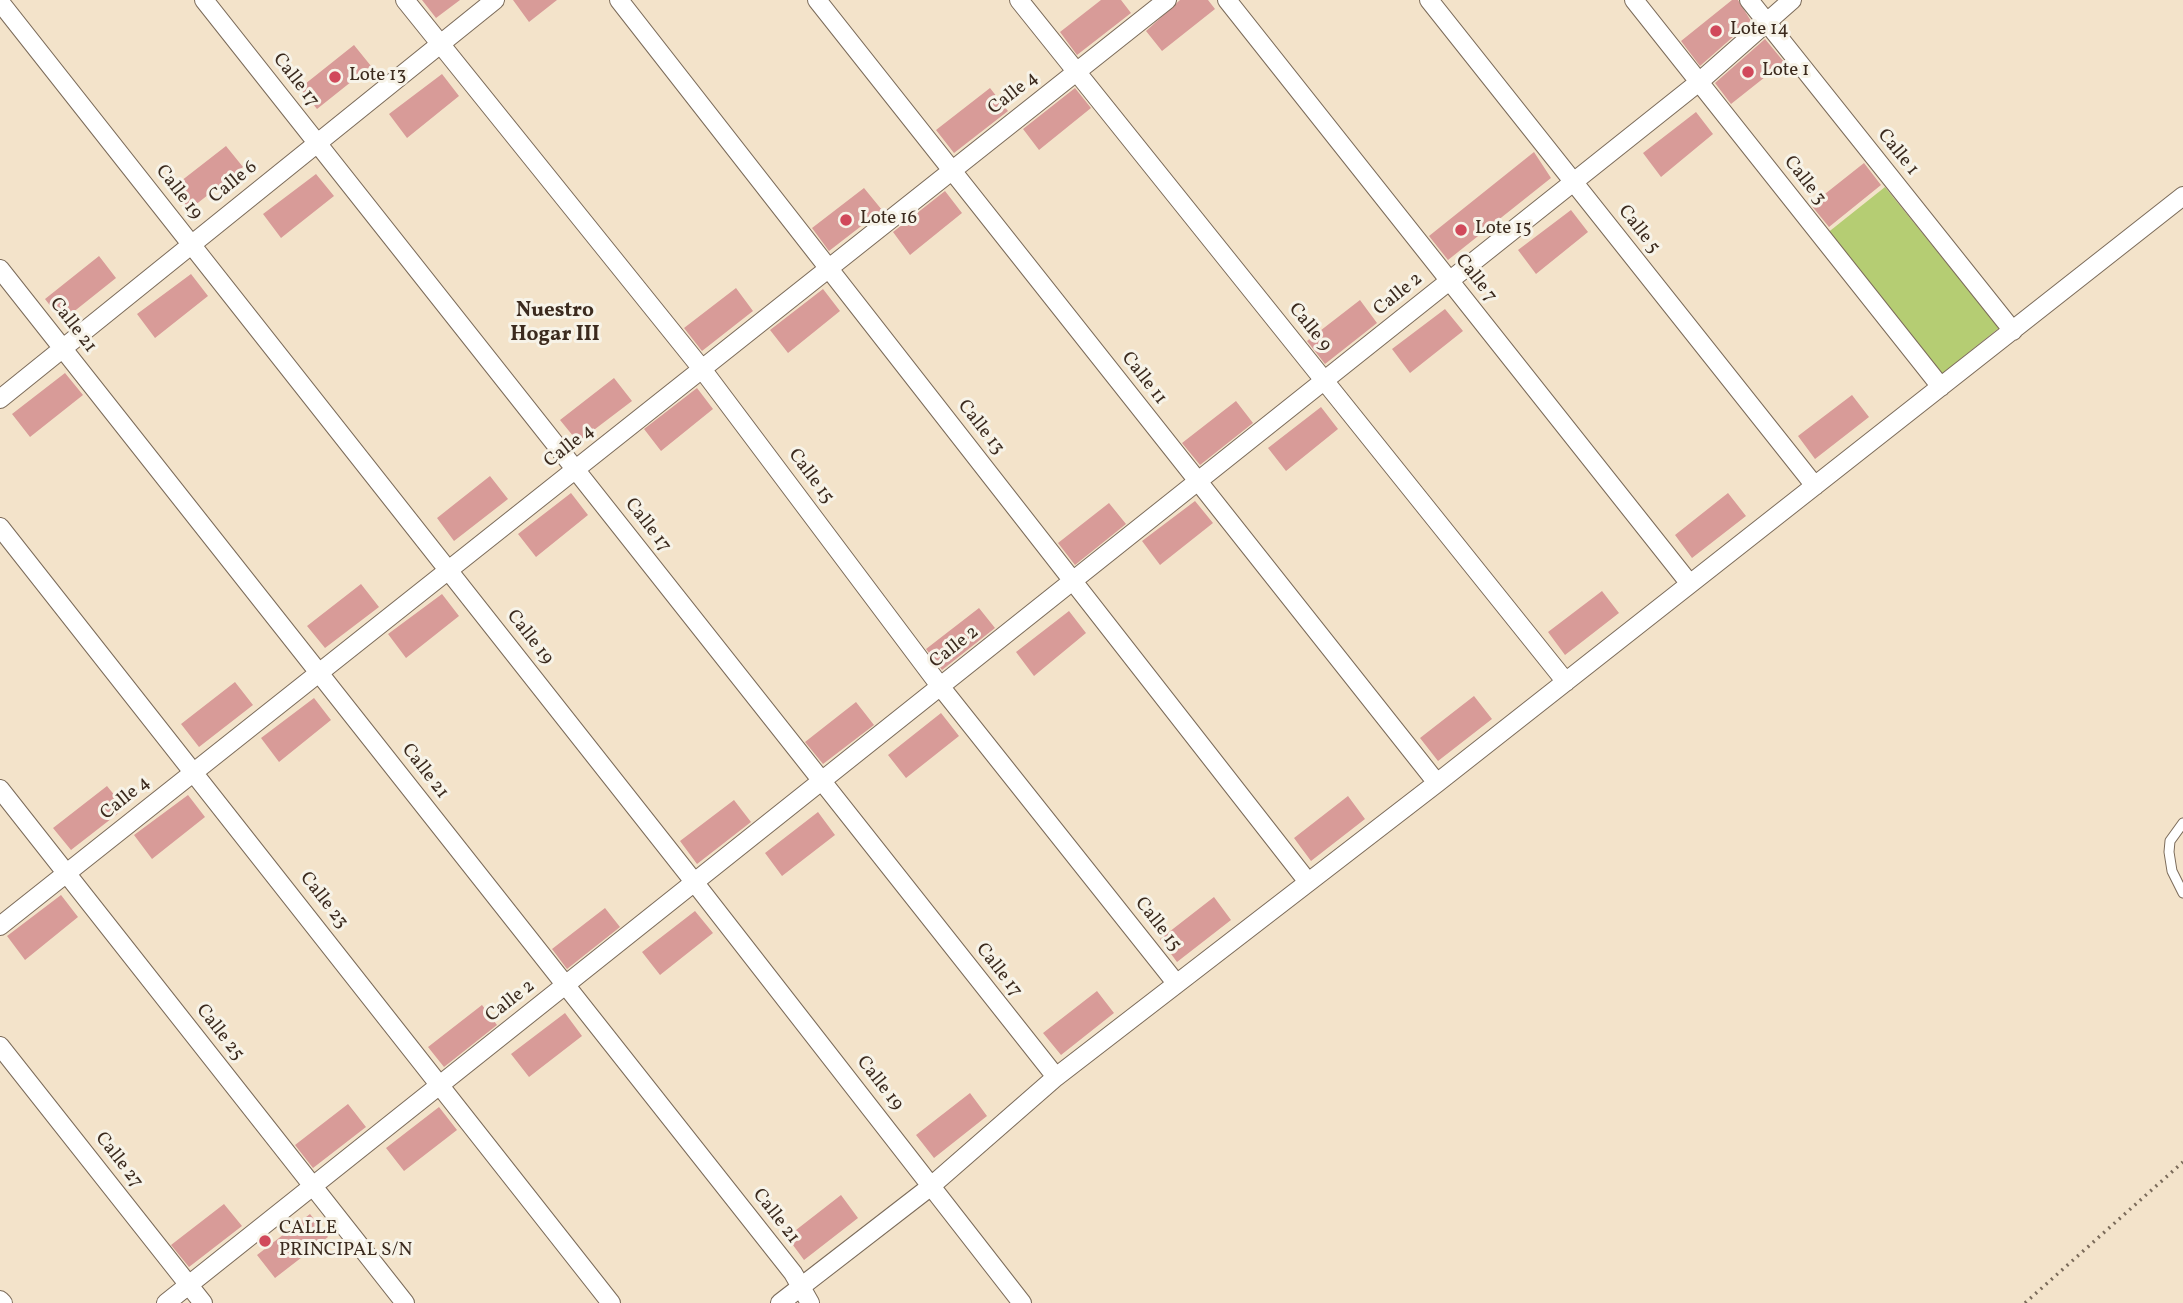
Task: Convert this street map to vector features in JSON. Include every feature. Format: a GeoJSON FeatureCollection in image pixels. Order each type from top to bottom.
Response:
{"type":"FeatureCollection","features":[{"type":"Feature","properties":{"kind":"street","name":"Calle 17"},"geometry":{"type":"LineString","coordinates":[[204,0],[1056,1077]]}},
{"type":"Feature","properties":{"kind":"street","name":"Calle 15"},"geometry":{"type":"LineString","coordinates":[[405,0],[702,369],[940,686],[1177,984]]}},
{"type":"Feature","properties":{"kind":"street","name":"Calle 6"},"geometry":{"type":"LineString","coordinates":[[0,399],[495,0]]}},
{"type":"Feature","properties":{"kind":"street","name":"Calle 13"},"geometry":{"type":"LineString","coordinates":[[619,0],[1308,882]]}},
{"type":"Feature","properties":{"kind":"street","name":"Calle 11"},"geometry":{"type":"LineString","coordinates":[[817,0],[1437,783]]}},
{"type":"Feature","properties":{"kind":"street","name":"Calle 9"},"geometry":{"type":"LineString","coordinates":[[1019,0],[1566,682]]}},
{"type":"Feature","properties":{"kind":"street","name":"Calle 4"},"geometry":{"type":"LineString","coordinates":[[0,926],[1167,0]]}},
{"type":"Feature","properties":{"kind":"street","name":"Calle 7"},"geometry":{"type":"LineString","coordinates":[[1227,0],[1690,584]]}},
{"type":"Feature","properties":{"kind":"street","name":"Calle 5"},"geometry":{"type":"LineString","coordinates":[[1429,0],[1815,486]]}},
{"type":"Feature","properties":{"kind":"street","name":"Calle 3"},"geometry":{"type":"LineString","coordinates":[[1634,0],[1941,387]]}},
{"type":"Feature","properties":{"kind":"street","name":"Calle 1"},"geometry":{"type":"LineString","coordinates":[[1749,0],[2012,331]]}},
{"type":"Feature","properties":{"kind":"street","name":"Calle 2"},"geometry":{"type":"LineString","coordinates":[[166,1303],[1574,183],[1699,82],[1768,24],[1792,0]]}},
{"type":"Feature","properties":{"kind":"street","name":"Calle 19"},"geometry":{"type":"LineString","coordinates":[[0,2],[695,883],[1021,1303]]}},
{"type":"Feature","properties":{"kind":"street"},"geometry":{"type":"LineString","coordinates":[[780,1303],[930,1187],[1056,1077],[1437,783],[2183,196]]}},
{"type":"Feature","properties":{"kind":"street","name":"Calle 21"},"geometry":{"type":"LineString","coordinates":[[0,269],[566,985],[802,1287],[810,1303]]}},
{"type":"Feature","properties":{"kind":"street","name":"Calle 23"},"geometry":{"type":"LineString","coordinates":[[0,527],[442,1084],[611,1303]]}},
{"type":"Feature","properties":{"kind":"street","name":"Calle 25"},"geometry":{"type":"LineString","coordinates":[[0,789],[405,1303]]}},
{"type":"Feature","properties":{"kind":"street","name":"Calle 27"},"geometry":{"type":"LineString","coordinates":[[0,1046],[203,1303]]}},
{"type":"Feature","properties":{"kind":"lane"},"geometry":{"type":"LineString","coordinates":[[2183,823],[2170,841],[2169,852],[2172,871],[2183,893]]}},
{"type":"Feature","properties":{"kind":"path"},"geometry":{"type":"LineString","coordinates":[[2025,1303],[2183,1162]]}},
{"type":"Feature","properties":{"kind":"green space"},"geometry":{"type":"Polygon","coordinates":[[[1885,187],[1999,328],[1939,376],[1826,234],[1885,187]]]}},
{"type":"Feature","properties":{"kind":"building","name":"Lote 13"},"geometry":{"type":"Polygon","coordinates":[[[422,0],[460,0],[436,18],[422,0]]]}},
{"type":"Feature","properties":{"kind":"building"},"geometry":{"type":"Polygon","coordinates":[[[513,0],[557,0],[529,22],[513,0]]]}},
{"type":"Feature","properties":{"kind":"building"},"geometry":{"type":"Polygon","coordinates":[[[1101,0],[1121,0],[1131,13],[1077,55],[1060,32],[1101,0]]]}},
{"type":"Feature","properties":{"kind":"building"},"geometry":{"type":"Polygon","coordinates":[[[1180,0],[1208,0],[1215,9],[1162,51],[1146,31],[1180,0]]]}},
{"type":"Feature","properties":{"kind":"building","name":"Lote 14"},"geometry":{"type":"Polygon","coordinates":[[[1732,0],[1738,0],[1751,21],[1700,66],[1681,41],[1732,0]]]}},
{"type":"Feature","properties":{"kind":"building","name":"Lote 1"},"geometry":{"type":"Polygon","coordinates":[[[1765,39],[1784,62],[1731,104],[1715,83],[1765,39]]]}},
{"type":"Feature","properties":{"kind":"building","name":"Lote 13"},"geometry":{"type":"Polygon","coordinates":[[[354,45],[371,66],[317,109],[300,88],[354,45]]]}},
{"type":"Feature","properties":{"kind":"building"},"geometry":{"type":"Polygon","coordinates":[[[442,74],[459,96],[407,138],[389,114],[442,74]]]}},
{"type":"Feature","properties":{"kind":"building"},"geometry":{"type":"Polygon","coordinates":[[[990,88],[1008,111],[954,153],[936,130],[990,88]]]}},
{"type":"Feature","properties":{"kind":"building"},"geometry":{"type":"Polygon","coordinates":[[[1075,88],[1091,108],[1039,150],[1023,129],[1075,88]]]}},
{"type":"Feature","properties":{"kind":"building"},"geometry":{"type":"Polygon","coordinates":[[[1696,112],[1713,134],[1661,177],[1643,153],[1696,112]]]}},
{"type":"Feature","properties":{"kind":"building"},"geometry":{"type":"Polygon","coordinates":[[[226,146],[243,167],[189,210],[172,188],[226,146]]]}},
{"type":"Feature","properties":{"kind":"building"},"geometry":{"type":"Polygon","coordinates":[[[1534,152],[1551,178],[1448,260],[1429,236],[1534,152]]]}},
{"type":"Feature","properties":{"kind":"building"},"geometry":{"type":"Polygon","coordinates":[[[1864,163],[1881,185],[1829,227],[1811,205],[1864,163]]]}},
{"type":"Feature","properties":{"kind":"building"},"geometry":{"type":"Polygon","coordinates":[[[316,174],[334,196],[281,238],[263,214],[316,174]]]}},
{"type":"Feature","properties":{"kind":"building","name":"Lote 16"},"geometry":{"type":"Polygon","coordinates":[[[864,188],[882,210],[829,251],[812,228],[864,188]]]}},
{"type":"Feature","properties":{"kind":"building"},"geometry":{"type":"Polygon","coordinates":[[[945,191],[962,213],[910,255],[893,232],[945,191]]]}},
{"type":"Feature","properties":{"kind":"building"},"geometry":{"type":"Polygon","coordinates":[[[1571,210],[1588,232],[1536,274],[1518,250],[1571,210]]]}},
{"type":"Feature","properties":{"kind":"building"},"geometry":{"type":"Polygon","coordinates":[[[99,256],[116,278],[62,321],[45,299],[99,256]]]}},
{"type":"Feature","properties":{"kind":"building"},"geometry":{"type":"Polygon","coordinates":[[[191,274],[208,296],[155,338],[137,314],[191,274]]]}},
{"type":"Feature","properties":{"kind":"building"},"geometry":{"type":"Polygon","coordinates":[[[736,288],[753,311],[702,351],[684,328],[736,288]]]}},
{"type":"Feature","properties":{"kind":"building"},"geometry":{"type":"Polygon","coordinates":[[[823,289],[840,311],[788,353],[770,330],[823,289]]]}},
{"type":"Feature","properties":{"kind":"building"},"geometry":{"type":"Polygon","coordinates":[[[1360,300],[1377,323],[1325,364],[1307,341],[1360,300]]]}},
{"type":"Feature","properties":{"kind":"building"},"geometry":{"type":"Polygon","coordinates":[[[1445,309],[1463,331],[1410,373],[1392,349],[1445,309]]]}},
{"type":"Feature","properties":{"kind":"building"},"geometry":{"type":"Polygon","coordinates":[[[65,373],[83,395],[30,437],[12,414],[65,373]]]}},
{"type":"Feature","properties":{"kind":"building"},"geometry":{"type":"Polygon","coordinates":[[[614,378],[632,401],[578,442],[560,420],[614,378]]]}},
{"type":"Feature","properties":{"kind":"building"},"geometry":{"type":"Polygon","coordinates":[[[697,388],[713,409],[661,451],[644,429],[697,388]]]}},
{"type":"Feature","properties":{"kind":"building"},"geometry":{"type":"Polygon","coordinates":[[[1852,395],[1869,417],[1815,459],[1798,436],[1852,395]]]}},
{"type":"Feature","properties":{"kind":"building"},"geometry":{"type":"Polygon","coordinates":[[[1236,401],[1253,423],[1200,465],[1182,443],[1236,401]]]}},
{"type":"Feature","properties":{"kind":"building"},"geometry":{"type":"Polygon","coordinates":[[[1321,407],[1338,429],[1286,471],[1268,448],[1321,407]]]}},
{"type":"Feature","properties":{"kind":"building"},"geometry":{"type":"Polygon","coordinates":[[[490,476],[508,499],[454,541],[437,518],[490,476]]]}},
{"type":"Feature","properties":{"kind":"building"},"geometry":{"type":"Polygon","coordinates":[[[571,493],[588,515],[536,557],[518,534],[571,493]]]}},
{"type":"Feature","properties":{"kind":"building"},"geometry":{"type":"Polygon","coordinates":[[[1728,493],[1746,516],[1692,558],[1675,535],[1728,493]]]}},
{"type":"Feature","properties":{"kind":"building"},"geometry":{"type":"Polygon","coordinates":[[[1195,501],[1213,523],[1160,565],[1142,541],[1195,501]]]}},
{"type":"Feature","properties":{"kind":"building"},"geometry":{"type":"Polygon","coordinates":[[[1109,503],[1126,524],[1075,565],[1058,543],[1109,503]]]}},
{"type":"Feature","properties":{"kind":"building"},"geometry":{"type":"Polygon","coordinates":[[[361,584],[379,607],[325,648],[307,626],[361,584]]]}},
{"type":"Feature","properties":{"kind":"building"},"geometry":{"type":"Polygon","coordinates":[[[1602,591],[1619,613],[1565,655],[1548,632],[1602,591]]]}},
{"type":"Feature","properties":{"kind":"building"},"geometry":{"type":"Polygon","coordinates":[[[442,594],[459,616],[406,658],[388,634],[442,594]]]}},
{"type":"Feature","properties":{"kind":"building"},"geometry":{"type":"Polygon","coordinates":[[[979,608],[995,628],[942,670],[926,649],[979,608]]]}},
{"type":"Feature","properties":{"kind":"building"},"geometry":{"type":"Polygon","coordinates":[[[1069,611],[1086,633],[1034,676],[1016,652],[1069,611]]]}},
{"type":"Feature","properties":{"kind":"building"},"geometry":{"type":"Polygon","coordinates":[[[235,682],[253,705],[199,747],[181,724],[235,682]]]}},
{"type":"Feature","properties":{"kind":"building"},"geometry":{"type":"Polygon","coordinates":[[[1474,696],[1492,719],[1438,761],[1420,738],[1474,696]]]}},
{"type":"Feature","properties":{"kind":"building"},"geometry":{"type":"Polygon","coordinates":[[[314,698],[331,720],[279,762],[261,738],[314,698]]]}},
{"type":"Feature","properties":{"kind":"building"},"geometry":{"type":"Polygon","coordinates":[[[856,702],[874,725],[823,764],[805,742],[856,702]]]}},
{"type":"Feature","properties":{"kind":"building"},"geometry":{"type":"Polygon","coordinates":[[[941,713],[959,736],[906,778],[888,755],[941,713]]]}},
{"type":"Feature","properties":{"kind":"building"},"geometry":{"type":"Polygon","coordinates":[[[107,786],[125,808],[71,850],[53,828],[107,786]]]}},
{"type":"Feature","properties":{"kind":"building"},"geometry":{"type":"Polygon","coordinates":[[[188,795],[205,817],[152,859],[134,835],[188,795]]]}},
{"type":"Feature","properties":{"kind":"building"},"geometry":{"type":"Polygon","coordinates":[[[1348,796],[1365,819],[1311,861],[1294,838],[1348,796]]]}},
{"type":"Feature","properties":{"kind":"building"},"geometry":{"type":"Polygon","coordinates":[[[734,800],[751,822],[697,864],[680,841],[734,800]]]}},
{"type":"Feature","properties":{"kind":"building"},"geometry":{"type":"Polygon","coordinates":[[[818,812],[835,835],[782,876],[765,853],[818,812]]]}},
{"type":"Feature","properties":{"kind":"building"},"geometry":{"type":"Polygon","coordinates":[[[61,895],[78,917],[25,960],[7,936],[61,895]]]}},
{"type":"Feature","properties":{"kind":"building"},"geometry":{"type":"Polygon","coordinates":[[[1214,897],[1231,920],[1177,962],[1160,939],[1214,897]]]}},
{"type":"Feature","properties":{"kind":"building"},"geometry":{"type":"Polygon","coordinates":[[[605,908],[620,927],[567,969],[552,949],[605,908]]]}},
{"type":"Feature","properties":{"kind":"building"},"geometry":{"type":"Polygon","coordinates":[[[695,911],[713,933],[660,975],[642,952],[695,911]]]}},
{"type":"Feature","properties":{"kind":"building"},"geometry":{"type":"Polygon","coordinates":[[[1097,991],[1114,1013],[1061,1055],[1043,1033],[1097,991]]]}},
{"type":"Feature","properties":{"kind":"building"},"geometry":{"type":"Polygon","coordinates":[[[482,1005],[497,1025],[444,1067],[428,1047],[482,1005]]]}},
{"type":"Feature","properties":{"kind":"building"},"geometry":{"type":"Polygon","coordinates":[[[565,1013],[582,1036],[529,1077],[511,1054],[565,1013]]]}},
{"type":"Feature","properties":{"kind":"building"},"geometry":{"type":"Polygon","coordinates":[[[970,1093],[987,1116],[934,1158],[916,1135],[970,1093]]]}},
{"type":"Feature","properties":{"kind":"building"},"geometry":{"type":"Polygon","coordinates":[[[348,1104],[366,1127],[313,1168],[295,1145],[348,1104]]]}},
{"type":"Feature","properties":{"kind":"building"},"geometry":{"type":"Polygon","coordinates":[[[439,1107],[457,1130],[404,1171],[386,1148],[439,1107]]]}},
{"type":"Feature","properties":{"kind":"building"},"geometry":{"type":"Polygon","coordinates":[[[841,1195],[858,1218],[804,1260],[787,1237],[841,1195]]]}},
{"type":"Feature","properties":{"kind":"building"},"geometry":{"type":"Polygon","coordinates":[[[224,1204],[242,1226],[189,1267],[171,1245],[224,1204]]]}},
{"type":"Feature","properties":{"kind":"building"},"geometry":{"type":"Polygon","coordinates":[[[310,1214],[328,1237],[275,1278],[257,1255],[310,1214]]]}},
{"type":"Feature","properties":{"kind":"place","name":"Lote 14"},"geometry":{"type":"Point","coordinates":[1716,31]}},
{"type":"Feature","properties":{"kind":"place","name":"Lote 1"},"geometry":{"type":"Point","coordinates":[1748,72]}},
{"type":"Feature","properties":{"kind":"place","name":"Lote 13"},"geometry":{"type":"Point","coordinates":[335,77]}},
{"type":"Feature","properties":{"kind":"place","name":"Lote 16"},"geometry":{"type":"Point","coordinates":[846,220]}},
{"type":"Feature","properties":{"kind":"place","name":"Lote 15"},"geometry":{"type":"Point","coordinates":[1461,230]}},
{"type":"Feature","properties":{"kind":"place","name":"CALLE PRINCIPAL S/N"},"geometry":{"type":"Point","coordinates":[265,1241]}},
{"type":"Feature","properties":{"kind":"district","name":"Nuestro Hogar III"},"geometry":{"type":"Point","coordinates":[555,324]}}]}
